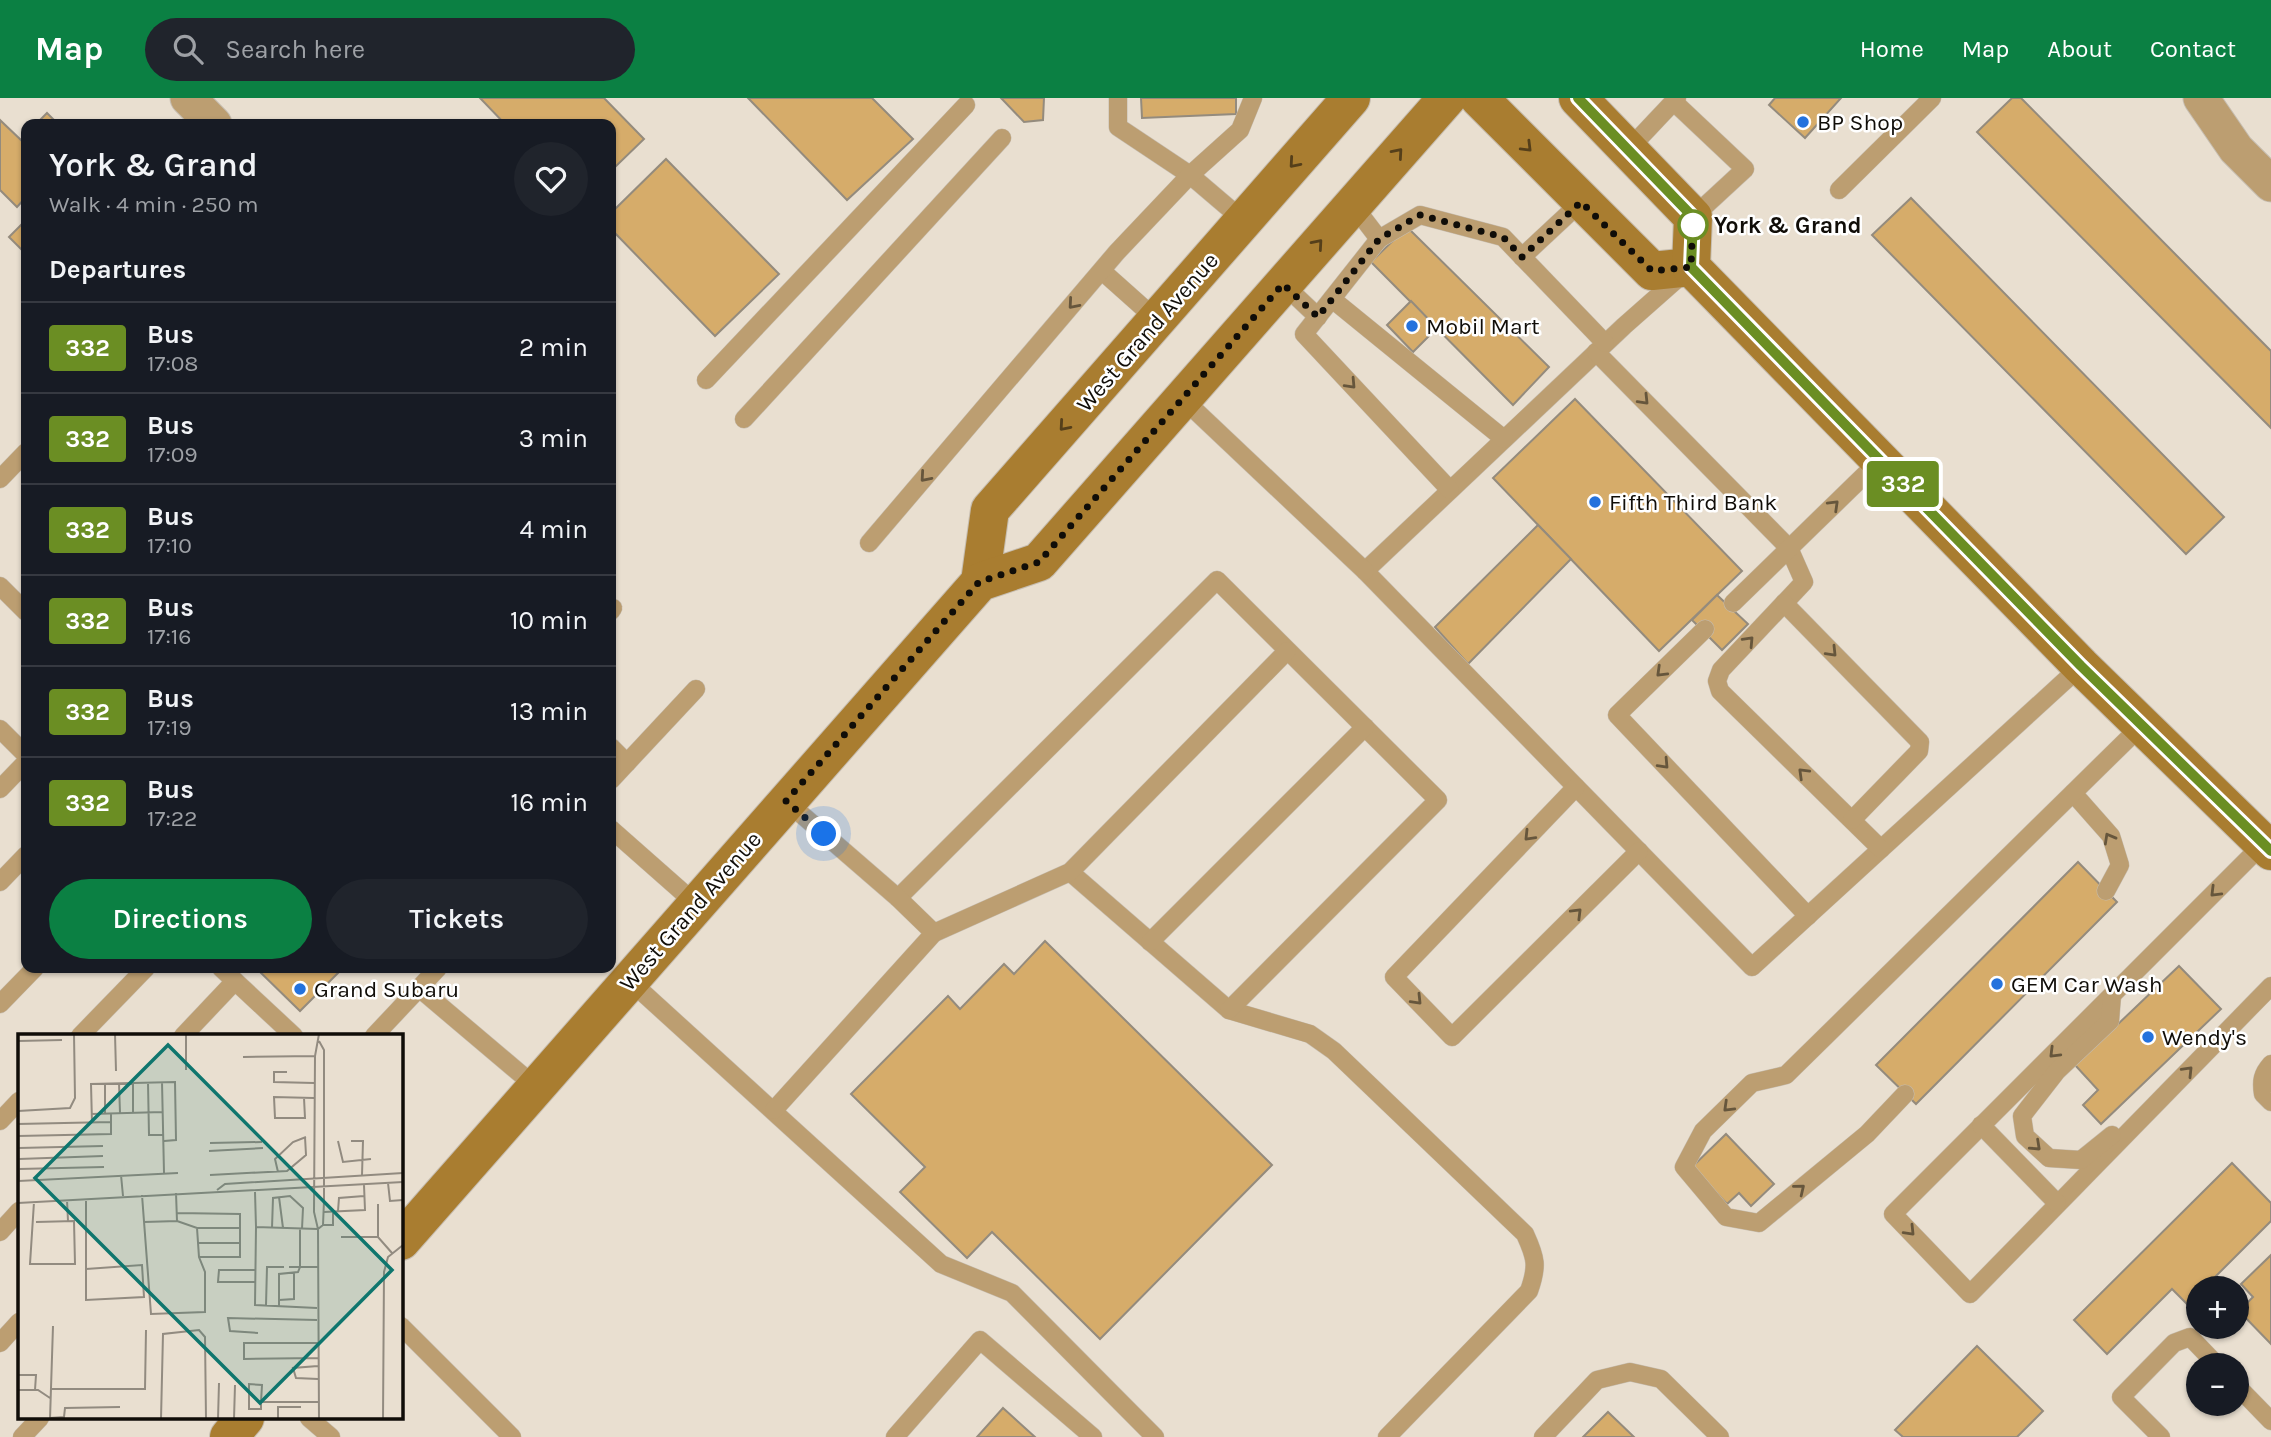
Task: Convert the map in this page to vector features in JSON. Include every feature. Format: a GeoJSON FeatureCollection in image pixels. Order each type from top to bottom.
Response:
{"type":"FeatureCollection","features":[{"type":"Feature","properties":{"kind":"main road","name":"West Grand Avenue"},"geometry":{"type":"LineString","coordinates":[[402,1240],[979,582],[990,510],[1351,98]]}},
{"type":"Feature","properties":{"kind":"main road"},"geometry":{"type":"LineString","coordinates":[[979,582],[1039,562],[1447,98]]}},
{"type":"Feature","properties":{"kind":"main road"},"geometry":{"type":"LineString","coordinates":[[1479,98],[1652,271],[1691,267]]}},
{"type":"Feature","properties":{"kind":"main road"},"geometry":{"type":"LineString","coordinates":[[1578,98],[1693,217],[1691,267],[2081,666],[2267,848]]}},
{"type":"Feature","properties":{"kind":"main road"},"geometry":{"type":"LineString","coordinates":[[229,1437],[244,1420]]}},
{"type":"Feature","properties":{"kind":"street"},"geometry":{"type":"LineString","coordinates":[[188,98],[209,119]]}},
{"type":"Feature","properties":{"kind":"street"},"geometry":{"type":"LineString","coordinates":[[2201,98],[2236,149],[2271,184]]}},
{"type":"Feature","properties":{"kind":"lane"},"geometry":{"type":"LineString","coordinates":[[1118,98],[1118,127],[1190,175],[1244,221]]}},
{"type":"Feature","properties":{"kind":"lane"},"geometry":{"type":"LineString","coordinates":[[869,543],[1117,253],[1190,175],[1240,130],[1253,98]]}},
{"type":"Feature","properties":{"kind":"lane"},"geometry":{"type":"LineString","coordinates":[[1839,190],[1932,98]]}},
{"type":"Feature","properties":{"kind":"lane"},"geometry":{"type":"LineString","coordinates":[[1628,150],[1676,100],[1745,169],[1693,217]]}},
{"type":"Feature","properties":{"kind":"lane"},"geometry":{"type":"LineString","coordinates":[[706,380],[966,105]]}},
{"type":"Feature","properties":{"kind":"lane"},"geometry":{"type":"LineString","coordinates":[[744,419],[1002,138]]}},
{"type":"Feature","properties":{"kind":"lane"},"geometry":{"type":"LineString","coordinates":[[1522,257],[1581,202]]}},
{"type":"Feature","properties":{"kind":"lane"},"geometry":{"type":"LineString","coordinates":[[1353,205],[1379,239]]}},
{"type":"Feature","properties":{"kind":"lane"},"geometry":{"type":"LineString","coordinates":[[1450,490],[1304,334],[1379,239],[1420,215],[1503,237],[1601,347],[1789,548],[1804,582],[1721,670],[1717,681],[1720,691],[1881,849]]}},
{"type":"Feature","properties":{"kind":"lane"},"geometry":{"type":"LineString","coordinates":[[1365,571],[1601,347],[1691,267]]}},
{"type":"Feature","properties":{"kind":"lane"},"geometry":{"type":"LineString","coordinates":[[1102,271],[1157,320]]}},
{"type":"Feature","properties":{"kind":"lane"},"geometry":{"type":"LineString","coordinates":[[1283,284],[1318,317]]}},
{"type":"Feature","properties":{"kind":"lane"},"geometry":{"type":"LineString","coordinates":[[1332,299],[1504,439]]}},
{"type":"Feature","properties":{"kind":"lane"},"geometry":{"type":"LineString","coordinates":[[1182,398],[1365,571],[1752,967],[2081,666]]}},
{"type":"Feature","properties":{"kind":"lane"},"geometry":{"type":"LineString","coordinates":[[1733,603],[1880,460]]}},
{"type":"Feature","properties":{"kind":"lane"},"geometry":{"type":"LineString","coordinates":[[0,479],[21,465]]}},
{"type":"Feature","properties":{"kind":"lane"},"geometry":{"type":"LineString","coordinates":[[898,898],[1217,580],[1438,800],[1229,1010]]}},
{"type":"Feature","properties":{"kind":"lane"},"geometry":{"type":"LineString","coordinates":[[0,586],[21,607]]}},
{"type":"Feature","properties":{"kind":"lane"},"geometry":{"type":"LineString","coordinates":[[1784,603],[1920,742],[1919,751],[1852,820]]}},
{"type":"Feature","properties":{"kind":"lane"},"geometry":{"type":"LineString","coordinates":[[1705,629],[1617,715],[1808,916]]}},
{"type":"Feature","properties":{"kind":"lane"},"geometry":{"type":"LineString","coordinates":[[774,1110],[934,933],[1070,872],[1287,651]]}},
{"type":"Feature","properties":{"kind":"lane"},"geometry":{"type":"LineString","coordinates":[[616,775],[696,689]]}},
{"type":"Feature","properties":{"kind":"lane"},"geometry":{"type":"LineString","coordinates":[[1905,1094],[1867,1134],[1759,1223],[1726,1217],[1684,1167],[1703,1131],[1752,1083],[1786,1076],[2142,726]]}},
{"type":"Feature","properties":{"kind":"lane"},"geometry":{"type":"LineString","coordinates":[[1150,942],[1364,727]]}},
{"type":"Feature","properties":{"kind":"lane"},"geometry":{"type":"LineString","coordinates":[[0,729],[21,750]]}},
{"type":"Feature","properties":{"kind":"lane"},"geometry":{"type":"LineString","coordinates":[[616,752],[627,763]]}},
{"type":"Feature","properties":{"kind":"lane"},"geometry":{"type":"LineString","coordinates":[[0,789],[21,767]]}},
{"type":"Feature","properties":{"kind":"lane"},"geometry":{"type":"LineString","coordinates":[[1576,787],[1394,977],[1452,1037],[1639,851]]}},
{"type":"Feature","properties":{"kind":"lane"},"geometry":{"type":"LineString","coordinates":[[2073,793],[2111,836],[2120,865],[2106,891]]}},
{"type":"Feature","properties":{"kind":"lane"},"geometry":{"type":"LineString","coordinates":[[786,801],[898,898],[934,933]]}},
{"type":"Feature","properties":{"kind":"lane"},"geometry":{"type":"LineString","coordinates":[[616,833],[696,904]]}},
{"type":"Feature","properties":{"kind":"lane"},"geometry":{"type":"LineString","coordinates":[[2267,848],[2112,995],[1893,1214],[1970,1294],[2271,986]]}},
{"type":"Feature","properties":{"kind":"lane"},"geometry":{"type":"LineString","coordinates":[[3,873],[21,859]]}},
{"type":"Feature","properties":{"kind":"lane"},"geometry":{"type":"LineString","coordinates":[[1070,872],[1229,1010],[1310,1034],[1334,1051],[1525,1234],[1535,1255],[1535,1272],[1529,1291],[1387,1437]]}},
{"type":"Feature","properties":{"kind":"lane"},"geometry":{"type":"LineString","coordinates":[[0,1004],[29,973]]}},
{"type":"Feature","properties":{"kind":"lane"},"geometry":{"type":"LineString","coordinates":[[82,1034],[141,973]]}},
{"type":"Feature","properties":{"kind":"lane"},"geometry":{"type":"LineString","coordinates":[[226,973],[291,1034]]}},
{"type":"Feature","properties":{"kind":"lane"},"geometry":{"type":"LineString","coordinates":[[376,1034],[433,973]]}},
{"type":"Feature","properties":{"kind":"lane"},"geometry":{"type":"LineString","coordinates":[[629,980],[941,1264],[1012,1293],[1155,1437]]}},
{"type":"Feature","properties":{"kind":"lane"},"geometry":{"type":"LineString","coordinates":[[185,1034],[235,981]]}},
{"type":"Feature","properties":{"kind":"lane"},"geometry":{"type":"LineString","coordinates":[[419,988],[536,1087]]}},
{"type":"Feature","properties":{"kind":"lane"},"geometry":{"type":"LineString","coordinates":[[2112,995],[2110,1021],[2057,1071],[2022,1116],[2025,1136],[2049,1158],[2081,1160],[2166,1093]]}},
{"type":"Feature","properties":{"kind":"lane"},"geometry":{"type":"LineString","coordinates":[[2271,1064],[2263,1072],[2262,1083],[2263,1094],[2271,1101]]}},
{"type":"Feature","properties":{"kind":"lane"},"geometry":{"type":"LineString","coordinates":[[0,1121],[18,1102]]}},
{"type":"Feature","properties":{"kind":"lane"},"geometry":{"type":"LineString","coordinates":[[1982,1125],[2057,1203]]}},
{"type":"Feature","properties":{"kind":"lane"},"geometry":{"type":"LineString","coordinates":[[0,1231],[18,1212]]}},
{"type":"Feature","properties":{"kind":"lane"},"geometry":{"type":"LineString","coordinates":[[0,1343],[18,1323]]}},
{"type":"Feature","properties":{"kind":"lane"},"geometry":{"type":"LineString","coordinates":[[402,1327],[512,1437]]}},
{"type":"Feature","properties":{"kind":"lane"},"geometry":{"type":"LineString","coordinates":[[2161,1437],[2121,1397],[2174,1343],[2190,1337],[2205,1353]]}},
{"type":"Feature","properties":{"kind":"lane"},"geometry":{"type":"LineString","coordinates":[[895,1437],[980,1340],[1093,1437]]}},
{"type":"Feature","properties":{"kind":"lane"},"geometry":{"type":"LineString","coordinates":[[1543,1437],[1597,1380],[1630,1372],[1661,1379],[1720,1437]]}},
{"type":"Feature","properties":{"kind":"lane"},"geometry":{"type":"LineString","coordinates":[[2249,1398],[2271,1421]]}},
{"type":"Feature","properties":{"kind":"lane"},"geometry":{"type":"LineString","coordinates":[[22,1437],[38,1420]]}},
{"type":"Feature","properties":{"kind":"lane"},"geometry":{"type":"LineString","coordinates":[[311,1420],[331,1437]]}},
{"type":"Feature","properties":{"kind":"building"},"geometry":{"type":"Polygon","coordinates":[[[480,98],[604,98],[644,139],[616,166],[616,119],[500,119],[480,98]]]}},
{"type":"Feature","properties":{"kind":"building"},"geometry":{"type":"Polygon","coordinates":[[[748,98],[872,98],[913,139],[847,200],[748,98]]]}},
{"type":"Feature","properties":{"kind":"building"},"geometry":{"type":"Polygon","coordinates":[[[1001,98],[1044,98],[1043,120],[1024,122],[1001,98]]]}},
{"type":"Feature","properties":{"kind":"building"},"geometry":{"type":"Polygon","coordinates":[[[1141,98],[1236,98],[1236,114],[1142,118],[1141,98]]]}},
{"type":"Feature","properties":{"kind":"building","name":"BP Shop"},"geometry":{"type":"Polygon","coordinates":[[[1775,98],[1841,98],[1805,138],[1769,105],[1775,98]]]}},
{"type":"Feature","properties":{"kind":"building"},"geometry":{"type":"Polygon","coordinates":[[[2012,98],[2021,98],[2271,351],[2271,428],[1977,132],[2012,98]]]}},
{"type":"Feature","properties":{"kind":"building"},"geometry":{"type":"Polygon","coordinates":[[[47,113],[53,119],[41,119],[47,113]]]}},
{"type":"Feature","properties":{"kind":"building"},"geometry":{"type":"Polygon","coordinates":[[[0,120],[21,140],[21,203],[17,207],[0,190],[0,120]]]}},
{"type":"Feature","properties":{"kind":"building"},"geometry":{"type":"Polygon","coordinates":[[[666,159],[779,274],[715,336],[616,234],[616,208],[666,159]]]}},
{"type":"Feature","properties":{"kind":"building"},"geometry":{"type":"Polygon","coordinates":[[[1911,198],[2224,517],[2186,554],[1872,235],[1911,198]]]}},
{"type":"Feature","properties":{"kind":"building"},"geometry":{"type":"Polygon","coordinates":[[[21,225],[21,249],[9,237],[21,225]]]}},
{"type":"Feature","properties":{"kind":"building"},"geometry":{"type":"Polygon","coordinates":[[[1407,227],[1549,367],[1513,405],[1371,262],[1407,227]]]}},
{"type":"Feature","properties":{"kind":"building","name":"Mobil Mart"},"geometry":{"type":"Polygon","coordinates":[[[1411,301],[1437,328],[1413,352],[1387,325],[1411,301]]]}},
{"type":"Feature","properties":{"kind":"building","name":"Fifth Third Bank"},"geometry":{"type":"Polygon","coordinates":[[[1575,399],[1742,571],[1659,651],[1493,478],[1575,399]]]}},
{"type":"Feature","properties":{"kind":"building"},"geometry":{"type":"Polygon","coordinates":[[[1538,525],[1571,559],[1468,664],[1435,627],[1538,525]]]}},
{"type":"Feature","properties":{"kind":"building"},"geometry":{"type":"Polygon","coordinates":[[[1717,595],[1748,624],[1722,650],[1692,620],[1717,595]]]}},
{"type":"Feature","properties":{"kind":"building","name":"GEM Car Wash"},"geometry":{"type":"Polygon","coordinates":[[[2078,862],[2117,902],[1916,1104],[1876,1065],[2078,862]]]}},
{"type":"Feature","properties":{"kind":"building"},"geometry":{"type":"Polygon","coordinates":[[[1045,941],[1272,1165],[1100,1339],[992,1232],[967,1258],[900,1192],[925,1167],[851,1094],[948,996],[960,1009],[1004,964],[1014,974],[1045,941]]]}},
{"type":"Feature","properties":{"kind":"building","name":"Wendy's"},"geometry":{"type":"Polygon","coordinates":[[[2179,966],[2221,1009],[2101,1124],[2083,1105],[2098,1090],[2075,1065],[2179,966]]]}},
{"type":"Feature","properties":{"kind":"building","name":"Grand Subaru"},"geometry":{"type":"Polygon","coordinates":[[[261,973],[338,973],[300,1011],[261,973]]]}},
{"type":"Feature","properties":{"kind":"building"},"geometry":{"type":"Polygon","coordinates":[[[1726,1134],[1774,1184],[1751,1206],[1739,1193],[1727,1204],[1692,1167],[1726,1134]]]}},
{"type":"Feature","properties":{"kind":"building"},"geometry":{"type":"Polygon","coordinates":[[[2232,1163],[2271,1203],[2271,1221],[2216,1276],[2186,1276],[2186,1303],[2172,1289],[2107,1354],[2074,1320],[2232,1163]]]}},
{"type":"Feature","properties":{"kind":"building"},"geometry":{"type":"Polygon","coordinates":[[[2271,1255],[2271,1344],[2249,1321],[2249,1301],[2253,1297],[2249,1293],[2249,1276],[2271,1255]]]}},
{"type":"Feature","properties":{"kind":"building"},"geometry":{"type":"Polygon","coordinates":[[[1977,1346],[2043,1411],[2017,1437],[1903,1437],[1895,1430],[1977,1346]]]}},
{"type":"Feature","properties":{"kind":"building"},"geometry":{"type":"Polygon","coordinates":[[[1003,1408],[1035,1437],[977,1437],[1003,1408]]]}},
{"type":"Feature","properties":{"kind":"building"},"geometry":{"type":"Polygon","coordinates":[[[1608,1412],[1634,1437],[1583,1437],[1608,1412]]]}},
{"type":"Feature","properties":{"kind":"bus line","name":"332"},"geometry":{"type":"LineString","coordinates":[[1578,98],[1693,217],[1691,267],[2081,666],[2271,851]]}},
{"type":"Feature","properties":{"kind":"place","name":"BP Shop"},"geometry":{"type":"Point","coordinates":[1803,122]}},
{"type":"Feature","properties":{"kind":"place","name":"York & Grand"},"geometry":{"type":"Point","coordinates":[1693,225]}},
{"type":"Feature","properties":{"kind":"place","name":"Mobil Mart"},"geometry":{"type":"Point","coordinates":[1412,326]}},
{"type":"Feature","properties":{"kind":"place","name":"Fifth Third Bank"},"geometry":{"type":"Point","coordinates":[1595,502]}},
{"type":"Feature","properties":{"kind":"place","name":"GEM Car Wash"},"geometry":{"type":"Point","coordinates":[1997,984]}},
{"type":"Feature","properties":{"kind":"place","name":"Grand Subaru"},"geometry":{"type":"Point","coordinates":[300,989]}},
{"type":"Feature","properties":{"kind":"place","name":"Wendy's"},"geometry":{"type":"Point","coordinates":[2148,1037]}},
{"type":"Feature","properties":{"kind":"route"},"geometry":{"type":"LineString","coordinates":[[824,834],[786,801],[979,582],[1039,562],[1283,284],[1318,317],[1379,239],[1420,215],[1503,237],[1522,257],[1581,202],[1652,271],[1691,267],[1693,217],[1693,225]]}}]}
